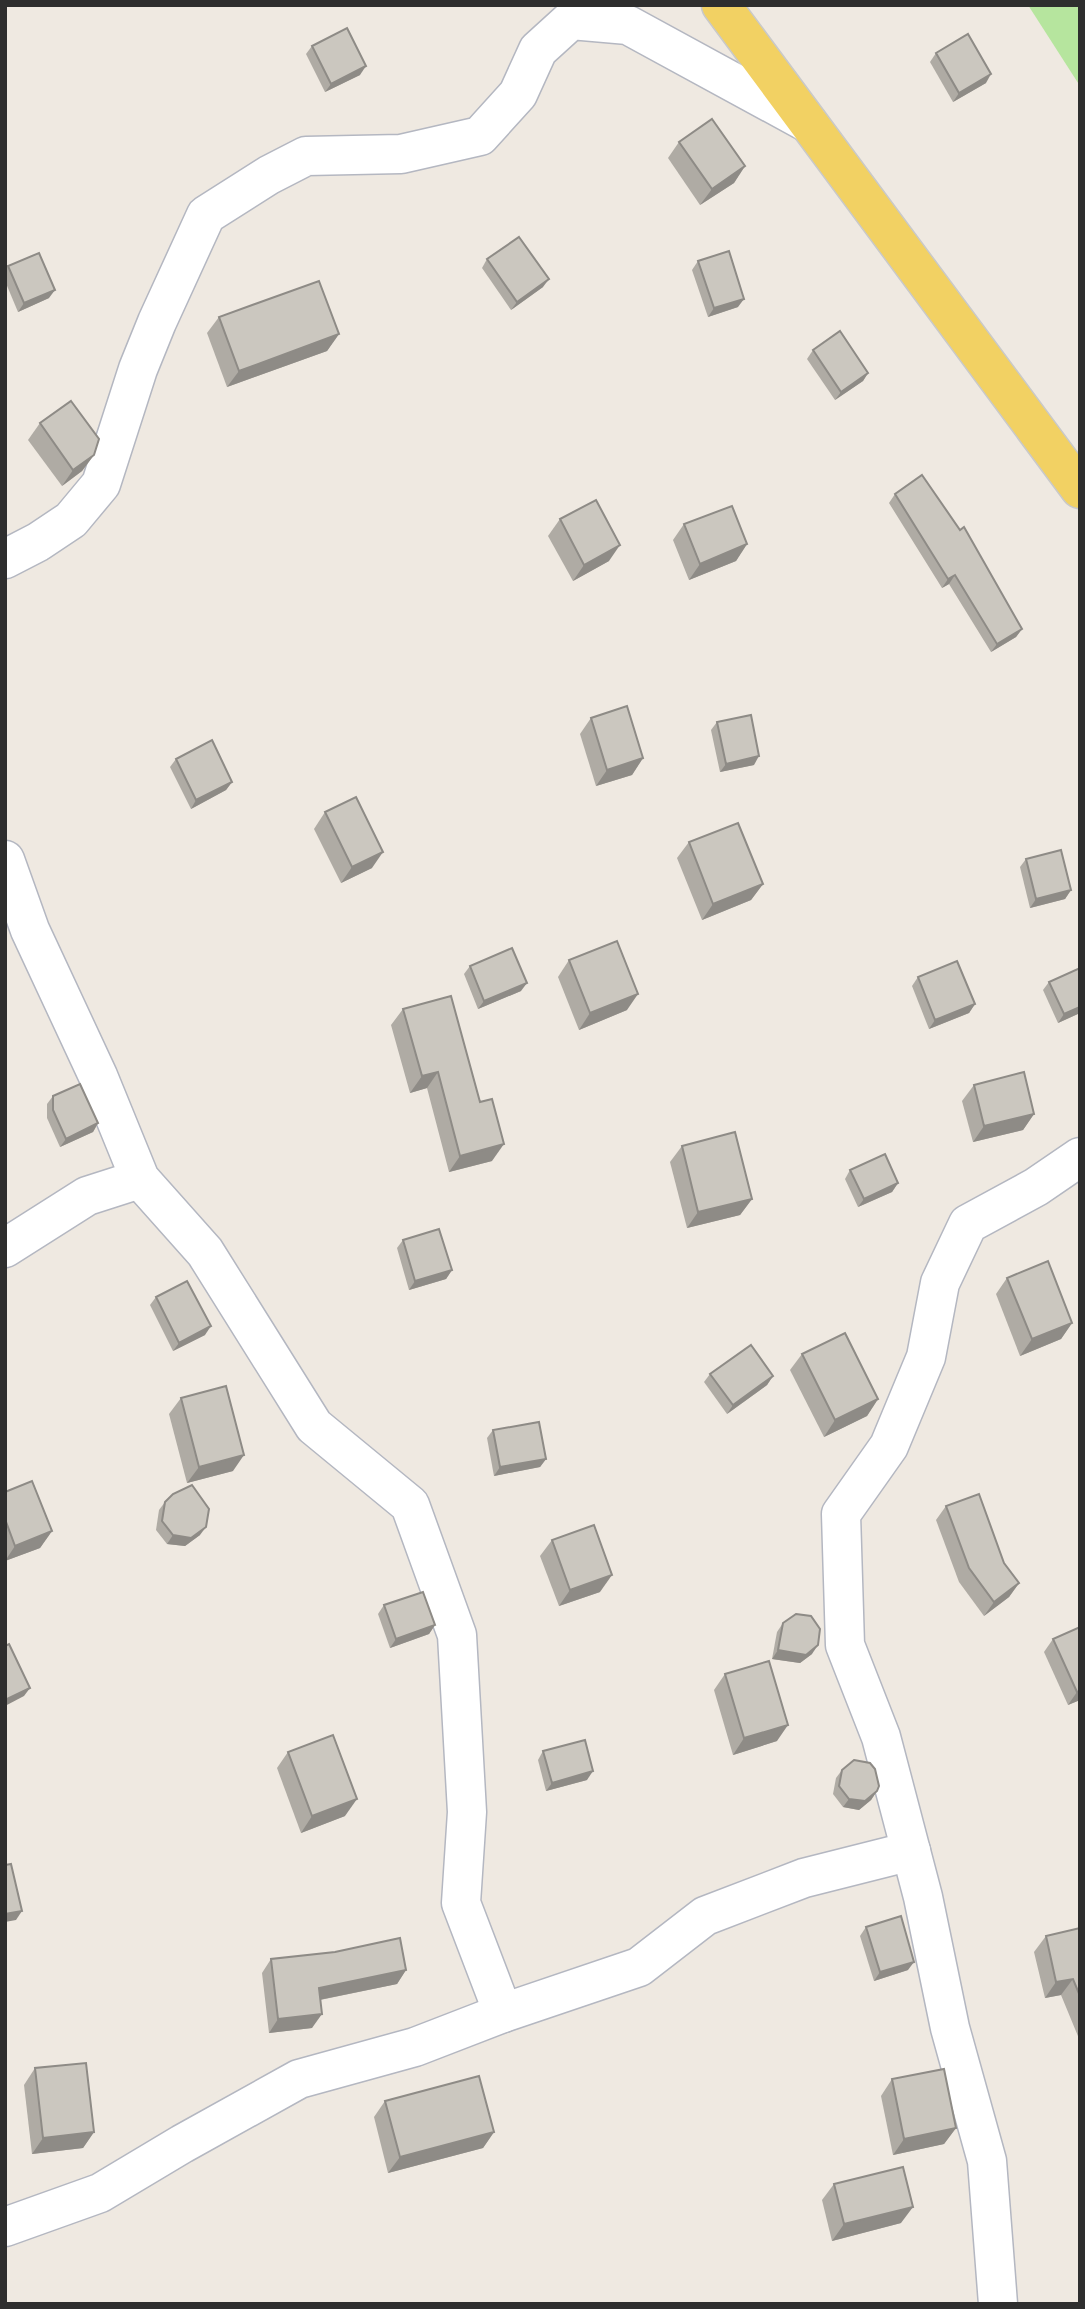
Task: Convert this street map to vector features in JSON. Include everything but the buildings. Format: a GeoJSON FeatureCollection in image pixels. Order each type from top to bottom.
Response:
{"type":"FeatureCollection","features":[{"type":"Feature","properties":{"kind":"main road"},"geometry":{"type":"LineString","coordinates":[[721,5],[1080,489]]}},
{"type":"Feature","properties":{"kind":"street"},"geometry":{"type":"LineString","coordinates":[[5,559],[38,542],[71,520],[101,484],[138,369],[206,215],[269,175],[306,156],[401,154],[480,136],[518,94],[538,50],[571,20],[628,25],[808,123]]}},
{"type":"Feature","properties":{"kind":"street"},"geometry":{"type":"LineString","coordinates":[[5,860],[30,930],[97,1076],[140,1179],[205,1252],[314,1426],[410,1505],[457,1635],[467,1811],[460,1903],[503,2013]]}},
{"type":"Feature","properties":{"kind":"street"},"geometry":{"type":"LineString","coordinates":[[998,2304],[987,2161],[950,2028],[923,1896],[881,1737],[845,1645],[841,1514],[889,1446],[926,1357],[940,1283],[968,1224],[1036,1187],[1080,1157]]}},
{"type":"Feature","properties":{"kind":"street"},"geometry":{"type":"LineString","coordinates":[[5,1248],[87,1196],[140,1179]]}},
{"type":"Feature","properties":{"kind":"street"},"geometry":{"type":"LineString","coordinates":[[5,2228],[100,2193],[299,2079],[415,2046],[503,2013],[639,1968],[705,1916],[804,1878],[911,1851]]}},
{"type":"Feature","properties":{"kind":"green space"},"geometry":{"type":"Polygon","coordinates":[[[1028,5],[1080,5],[1080,86],[1028,5]]]}}]}
